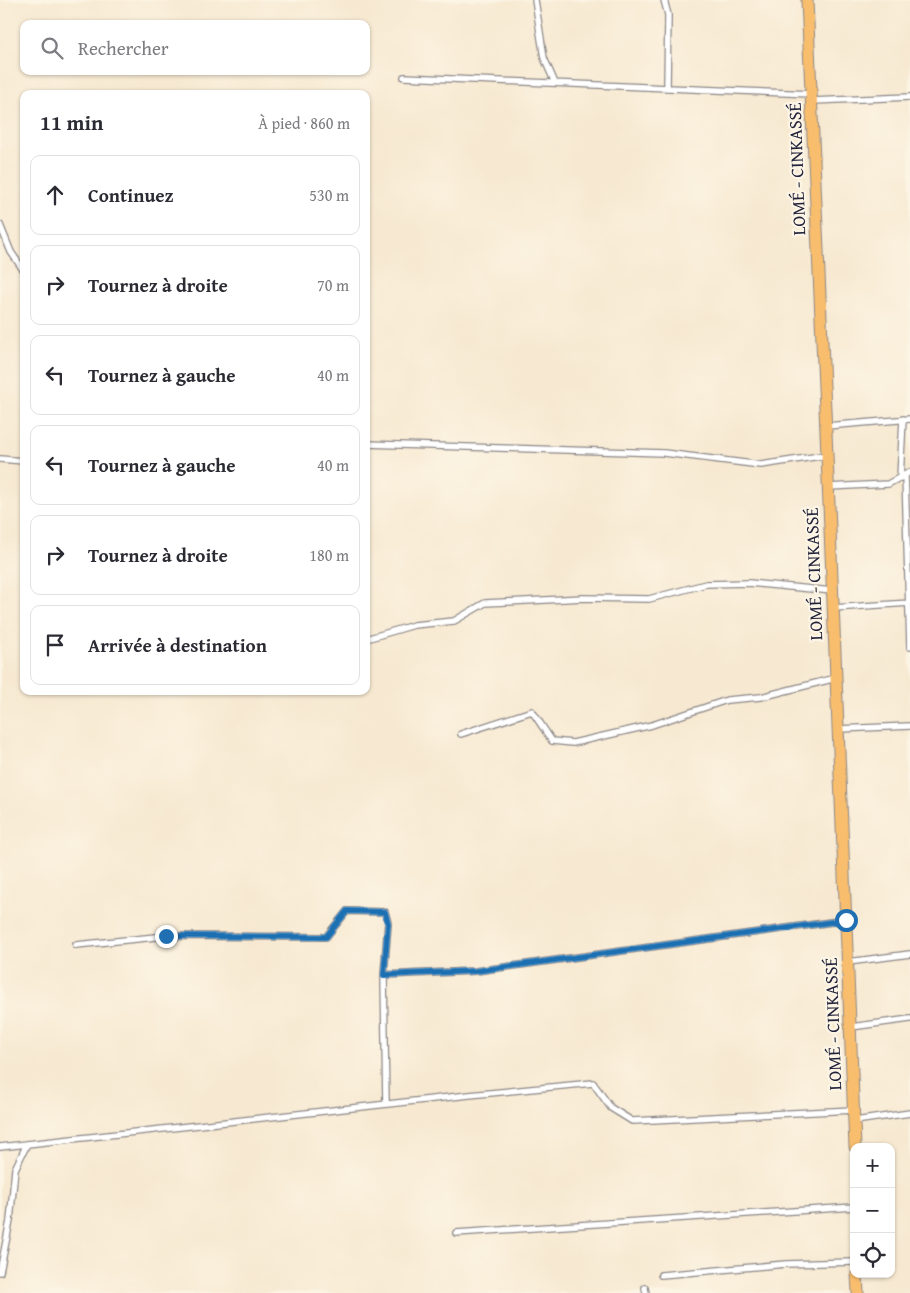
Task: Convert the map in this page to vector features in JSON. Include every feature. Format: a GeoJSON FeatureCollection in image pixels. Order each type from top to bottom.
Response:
{"type":"FeatureCollection","features":[{"type":"Feature","properties":{"kind":"highway","name":"LOMÉ - CINKASSÉ"},"geometry":{"type":"LineString","coordinates":[[807,0],[855,1143]]}},
{"type":"Feature","properties":{"kind":"highway"},"geometry":{"type":"LineString","coordinates":[[857,1278],[858,1293]]}},
{"type":"Feature","properties":{"kind":"street"},"geometry":{"type":"LineString","coordinates":[[536,0],[544,58],[554,83]]}},
{"type":"Feature","properties":{"kind":"street"},"geometry":{"type":"LineString","coordinates":[[664,0],[668,15],[667,88]]}},
{"type":"Feature","properties":{"kind":"street"},"geometry":{"type":"LineString","coordinates":[[404,77],[667,88],[812,98],[910,97]]}},
{"type":"Feature","properties":{"kind":"street"},"geometry":{"type":"LineString","coordinates":[[0,225],[11,252],[20,265]]}},
{"type":"Feature","properties":{"kind":"street"},"geometry":{"type":"LineString","coordinates":[[903,419],[910,647]]}},
{"type":"Feature","properties":{"kind":"street"},"geometry":{"type":"LineString","coordinates":[[826,426],[910,419]]}},
{"type":"Feature","properties":{"kind":"street"},"geometry":{"type":"LineString","coordinates":[[370,444],[664,453],[761,465],[827,456]]}},
{"type":"Feature","properties":{"kind":"street"},"geometry":{"type":"LineString","coordinates":[[0,458],[20,460]]}},
{"type":"Feature","properties":{"kind":"street"},"geometry":{"type":"LineString","coordinates":[[828,487],[888,484],[905,475]]}},
{"type":"Feature","properties":{"kind":"street"},"geometry":{"type":"LineString","coordinates":[[370,638],[414,625],[454,621],[485,603],[583,598],[649,599],[706,584],[749,583],[833,591]]}},
{"type":"Feature","properties":{"kind":"street"},"geometry":{"type":"LineString","coordinates":[[833,608],[910,604]]}},
{"type":"Feature","properties":{"kind":"street"},"geometry":{"type":"LineString","coordinates":[[461,734],[532,711],[552,741],[573,742],[652,725],[727,700],[761,697],[836,678]]}},
{"type":"Feature","properties":{"kind":"street"},"geometry":{"type":"LineString","coordinates":[[838,729],[910,726]]}},
{"type":"Feature","properties":{"kind":"street"},"geometry":{"type":"LineString","coordinates":[[76,945],[166,936],[326,937],[347,911],[385,912],[388,923],[384,975],[386,1104]]}},
{"type":"Feature","properties":{"kind":"street"},"geometry":{"type":"LineString","coordinates":[[384,975],[476,971],[846,920]]}},
{"type":"Feature","properties":{"kind":"street"},"geometry":{"type":"LineString","coordinates":[[848,962],[910,954]]}},
{"type":"Feature","properties":{"kind":"street"},"geometry":{"type":"LineString","coordinates":[[851,1027],[910,1020]]}},
{"type":"Feature","properties":{"kind":"street"},"geometry":{"type":"LineString","coordinates":[[0,1148],[386,1104],[593,1083],[611,1108],[632,1121],[910,1113]]}},
{"type":"Feature","properties":{"kind":"street"},"geometry":{"type":"LineString","coordinates":[[0,1272],[10,1221],[15,1169],[27,1144]]}},
{"type":"Feature","properties":{"kind":"street"},"geometry":{"type":"LineString","coordinates":[[456,1233],[850,1207]]}},
{"type":"Feature","properties":{"kind":"street"},"geometry":{"type":"LineString","coordinates":[[661,1274],[786,1264],[850,1262]]}},
{"type":"Feature","properties":{"kind":"route"},"geometry":{"type":"LineString","coordinates":[[166,936],[326,937],[347,911],[385,912],[388,923],[384,975],[476,971],[846,920]]}}]}
